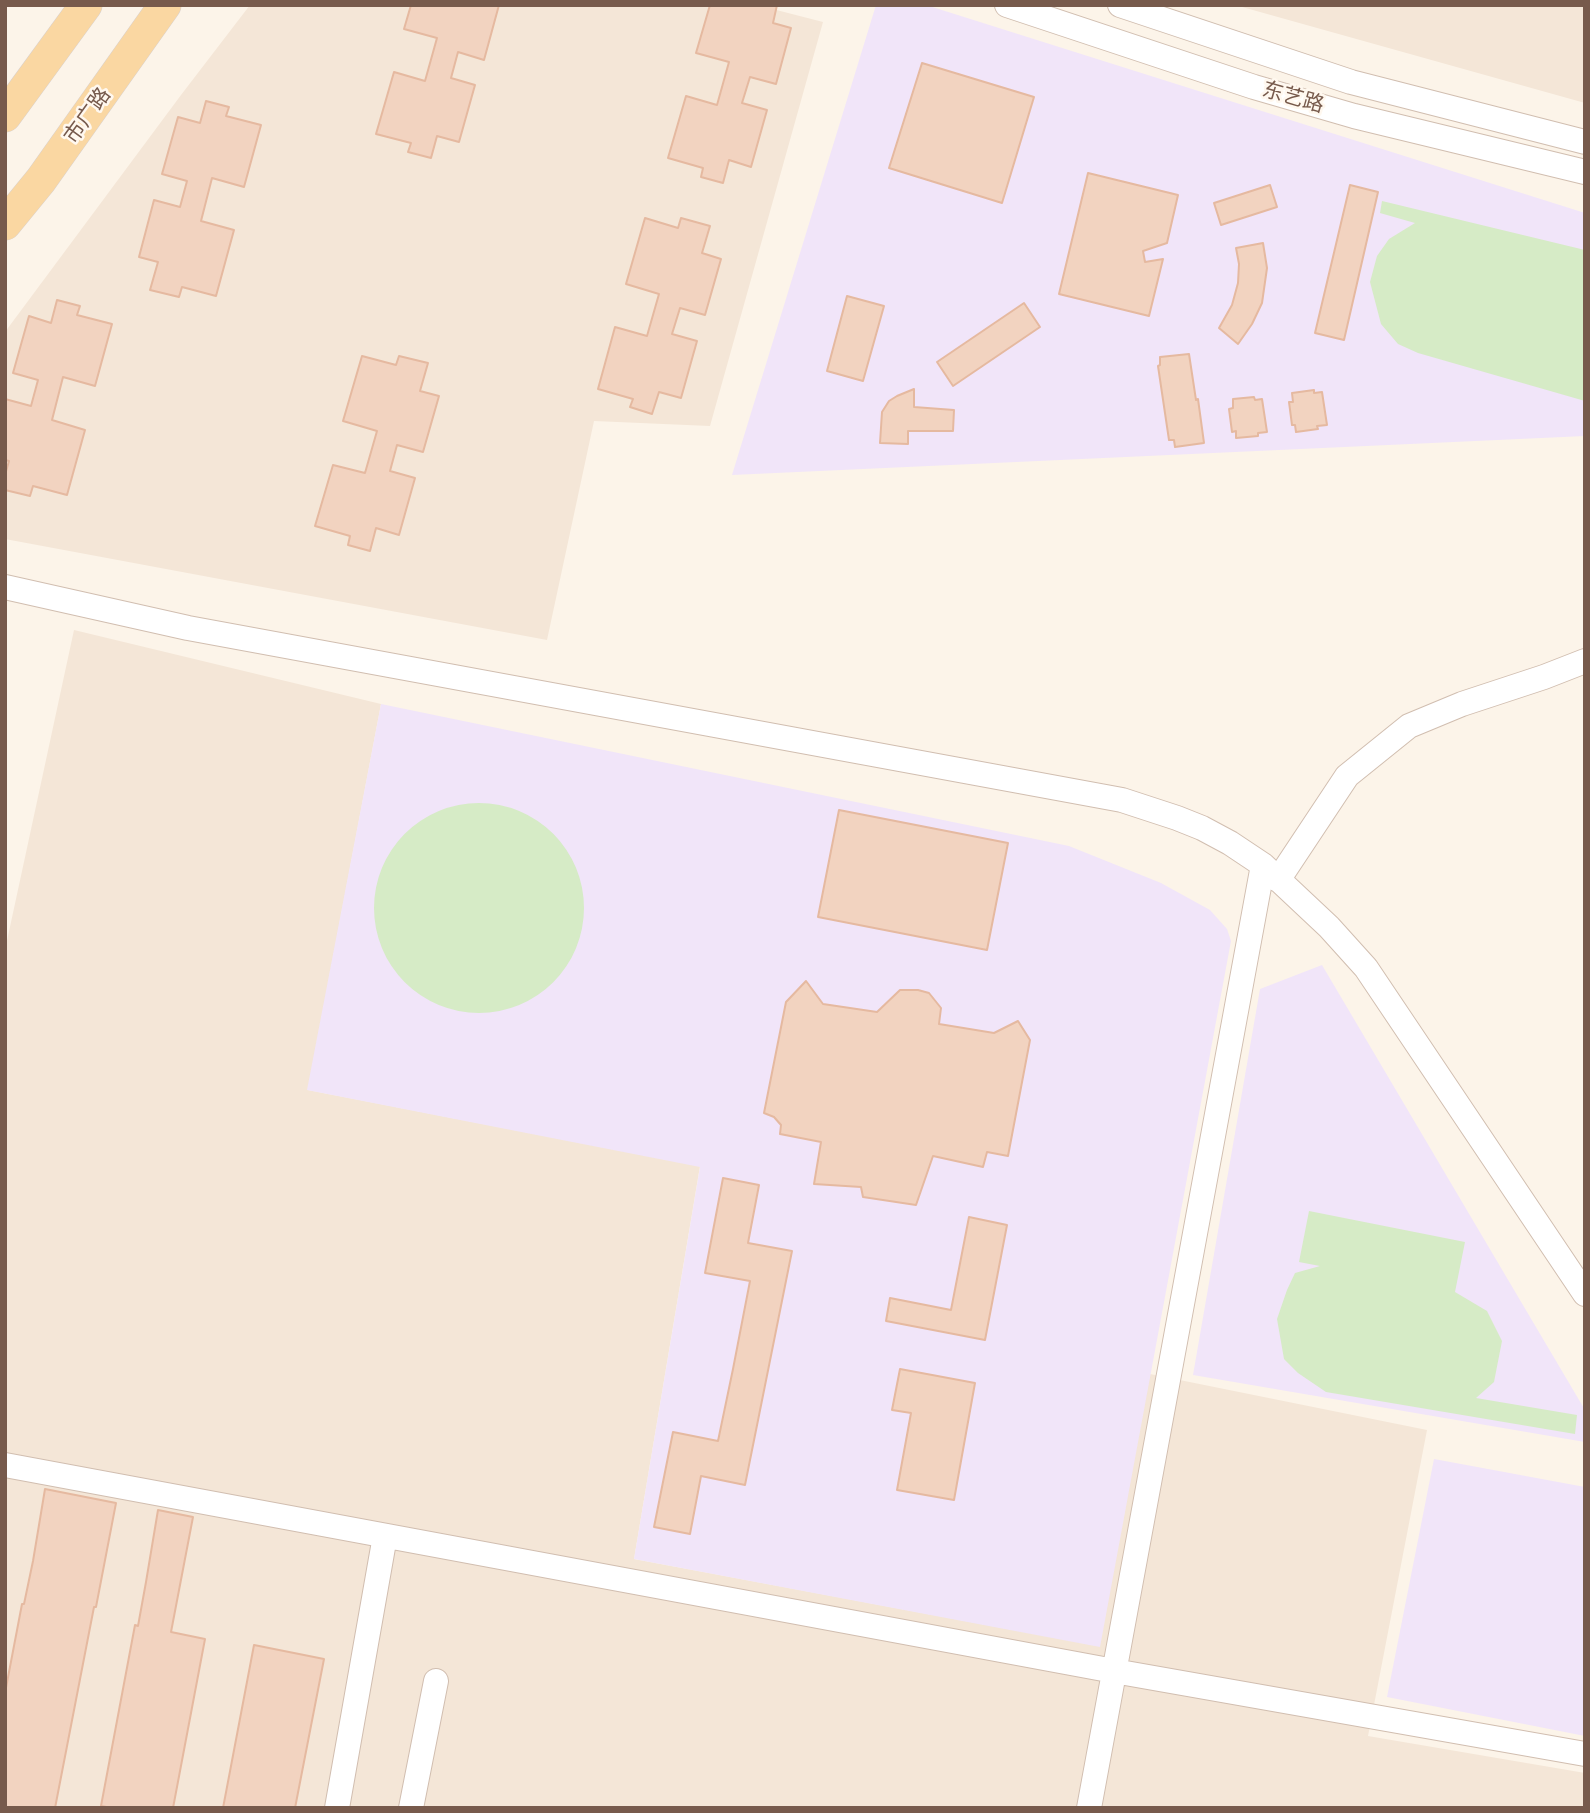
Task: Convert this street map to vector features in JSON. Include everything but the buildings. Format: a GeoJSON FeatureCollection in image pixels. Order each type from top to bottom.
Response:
{"type":"FeatureCollection","features":[{"type":"Feature","properties":{"kind":"main road"},"geometry":{"type":"LineString","coordinates":[[5,116],[86,5]]}},
{"type":"Feature","properties":{"kind":"main road","name":"市广路"},"geometry":{"type":"LineString","coordinates":[[5,224],[41,180],[166,5]]}},
{"type":"Feature","properties":{"kind":"street","name":"东艺路"},"geometry":{"type":"LineString","coordinates":[[1007,5],[1254,87],[1341,112],[1585,172]]}},
{"type":"Feature","properties":{"kind":"street","name":"东艺路"},"geometry":{"type":"LineString","coordinates":[[1120,5],[1351,82],[1585,142]]}},
{"type":"Feature","properties":{"kind":"street"},"geometry":{"type":"LineString","coordinates":[[5,587],[202,630],[1122,800],[1202,828],[1271,872],[1329,927],[1366,968],[1585,1294]]}},
{"type":"Feature","properties":{"kind":"street"},"geometry":{"type":"LineString","coordinates":[[1089,1808],[1271,872],[1347,776],[1409,726],[1462,704],[1585,661]]}},
{"type":"Feature","properties":{"kind":"street"},"geometry":{"type":"LineString","coordinates":[[5,1465],[1114,1671],[1585,1754]]}},
{"type":"Feature","properties":{"kind":"street"},"geometry":{"type":"LineString","coordinates":[[337,1808],[385,1536]]}},
{"type":"Feature","properties":{"kind":"street"},"geometry":{"type":"LineString","coordinates":[[411,1808],[436,1681]]}},
{"type":"Feature","properties":{"kind":"shaded area"},"geometry":{"type":"Polygon","coordinates":[[[250,5],[757,5],[823,22],[710,426],[594,421],[547,640],[5,539],[5,332],[250,5]]]}},
{"type":"Feature","properties":{"kind":"shaded area"},"geometry":{"type":"Polygon","coordinates":[[[876,5],[926,5],[1585,213],[1585,436],[732,475],[876,5]]]}},
{"type":"Feature","properties":{"kind":"shaded area"},"geometry":{"type":"Polygon","coordinates":[[[1235,5],[1585,5],[1585,103],[1235,5]]]}},
{"type":"Feature","properties":{"kind":"shaded area"},"geometry":{"type":"Polygon","coordinates":[[[74,630],[381,704],[308,1090],[700,1166],[634,1559],[1099,1646],[1150,1374],[1427,1430],[1368,1736],[1585,1773],[1585,1808],[5,1808],[5,950],[74,630]]]}},
{"type":"Feature","properties":{"kind":"shaded area"},"geometry":{"type":"Polygon","coordinates":[[[381,704],[1069,846],[1161,883],[1210,910],[1227,929],[1231,941],[1100,1647],[634,1559],[700,1167],[307,1090],[381,704]]]}},
{"type":"Feature","properties":{"kind":"shaded area"},"geometry":{"type":"Polygon","coordinates":[[[1322,965],[1585,1410],[1585,1442],[1193,1375],[1260,989],[1322,965]]]}},
{"type":"Feature","properties":{"kind":"shaded area"},"geometry":{"type":"Polygon","coordinates":[[[1434,1459],[1585,1487],[1585,1736],[1387,1697],[1434,1459]]]}},
{"type":"Feature","properties":{"kind":"green space"},"geometry":{"type":"Polygon","coordinates":[[[1382,201],[1585,250],[1585,401],[1418,353],[1398,344],[1381,324],[1370,282],[1377,256],[1389,239],[1415,223],[1380,213],[1382,201]]]}},
{"type":"Feature","properties":{"kind":"green space"},"geometry":{"type":"Polygon","coordinates":[[[479,803],[519,811],[553,834],[576,868],[584,908],[576,948],[553,982],[519,1005],[479,1013],[439,1005],[405,982],[382,948],[374,908],[382,868],[405,834],[439,811],[479,803]]]}},
{"type":"Feature","properties":{"kind":"green space"},"geometry":{"type":"Polygon","coordinates":[[[1309,1211],[1465,1242],[1455,1292],[1487,1311],[1502,1341],[1494,1382],[1476,1398],[1577,1415],[1575,1434],[1326,1392],[1298,1373],[1284,1359],[1277,1319],[1295,1273],[1320,1266],[1299,1262],[1309,1211]]]}}]}
